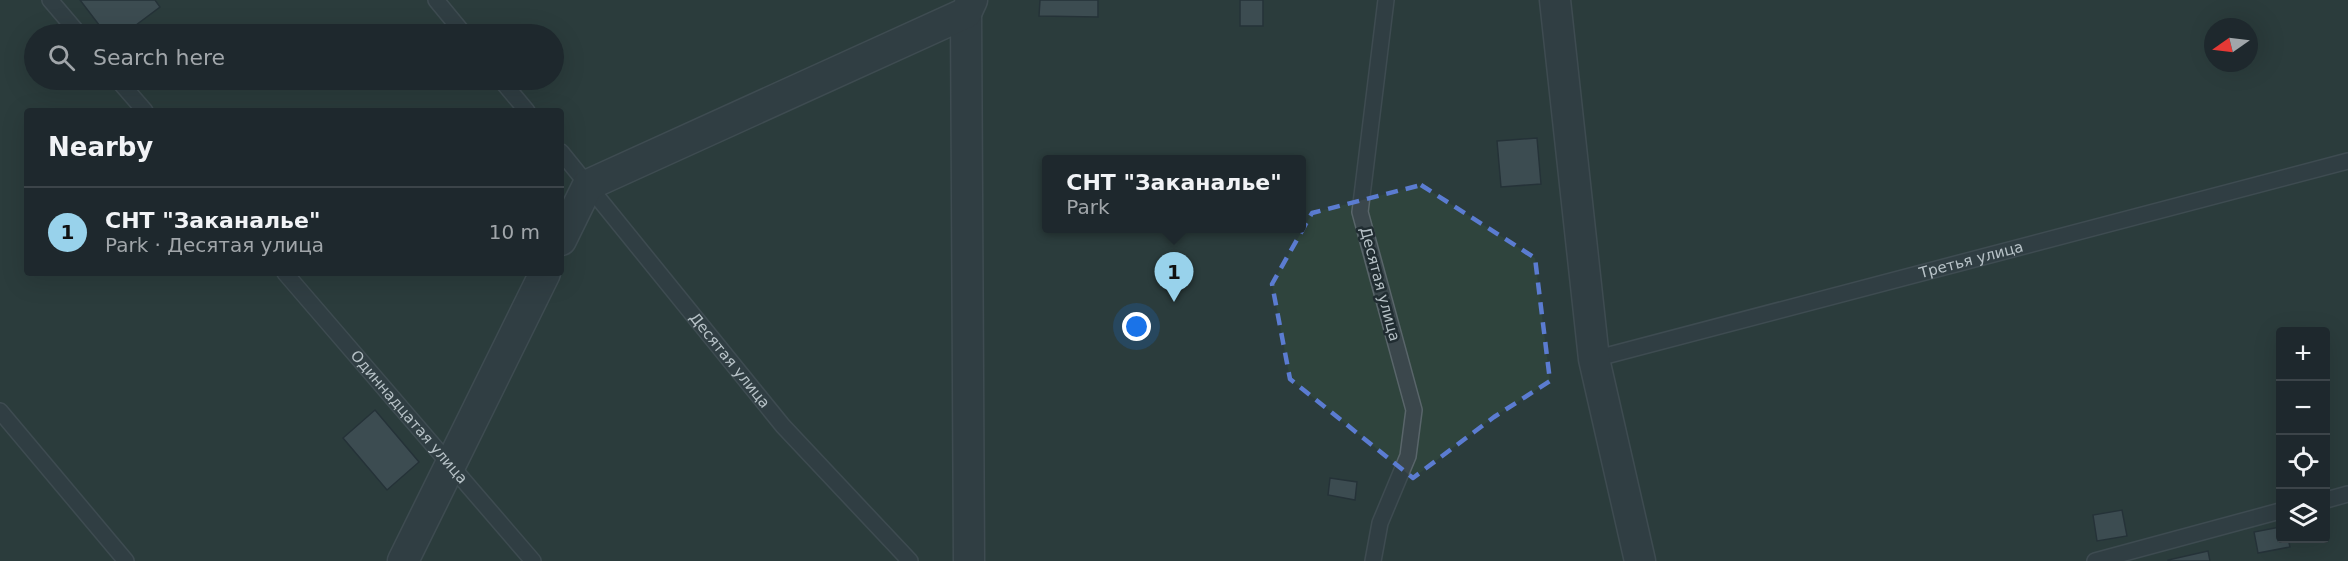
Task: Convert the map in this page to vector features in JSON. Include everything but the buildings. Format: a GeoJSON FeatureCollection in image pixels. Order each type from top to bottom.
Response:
{"type":"FeatureCollection","features":[{"type":"Feature","properties":{"kind":"street"},"geometry":{"type":"LineString","coordinates":[[1555,0],[1594,359],[1641,561]]}},
{"type":"Feature","properties":{"kind":"street"},"geometry":{"type":"LineString","coordinates":[[564,234],[588,185],[969,7],[969,561]]}},
{"type":"Feature","properties":{"kind":"street"},"geometry":{"type":"LineString","coordinates":[[403,561],[544,276]]}},
{"type":"Feature","properties":{"kind":"lane"},"geometry":{"type":"LineString","coordinates":[[50,0],[70,24]]}},
{"type":"Feature","properties":{"kind":"lane"},"geometry":{"type":"LineString","coordinates":[[436,0],[456,24]]}},
{"type":"Feature","properties":{"kind":"lane","name":"Десятая улица"},"geometry":{"type":"LineString","coordinates":[[1373,561],[1380,523],[1408,456],[1414,410],[1360,212],[1386,0]]}},
{"type":"Feature","properties":{"kind":"lane"},"geometry":{"type":"LineString","coordinates":[[127,90],[142,108]]}},
{"type":"Feature","properties":{"kind":"lane"},"geometry":{"type":"LineString","coordinates":[[509,90],[524,108]]}},
{"type":"Feature","properties":{"kind":"lane","name":"Десятая улица"},"geometry":{"type":"LineString","coordinates":[[564,156],[783,426],[910,561]]}},
{"type":"Feature","properties":{"kind":"lane","name":"Третья улица"},"geometry":{"type":"LineString","coordinates":[[1594,359],[2348,161]]}},
{"type":"Feature","properties":{"kind":"lane","name":"Одиннадцатая улица"},"geometry":{"type":"LineString","coordinates":[[288,276],[533,561]]}},
{"type":"Feature","properties":{"kind":"lane"},"geometry":{"type":"LineString","coordinates":[[0,411],[126,561]]}},
{"type":"Feature","properties":{"kind":"lane"},"geometry":{"type":"LineString","coordinates":[[2330,499],[2348,494]]}},
{"type":"Feature","properties":{"kind":"lane"},"geometry":{"type":"LineString","coordinates":[[2095,561],[2276,513]]}},
{"type":"Feature","properties":{"kind":"highlighted area"},"geometry":{"type":"Polygon","coordinates":[[[1421,185],[1535,258],[1550,381],[1494,417],[1413,478],[1290,379],[1272,284],[1312,213],[1421,185]]]}},
{"type":"Feature","properties":{"kind":"green space"},"geometry":{"type":"Polygon","coordinates":[[[0,0],[2348,0],[2348,561],[0,561],[0,0]]]}},
{"type":"Feature","properties":{"kind":"place","name":"СНТ \"Заканалье\""},"geometry":{"type":"Point","coordinates":[1174,302]}}]}
